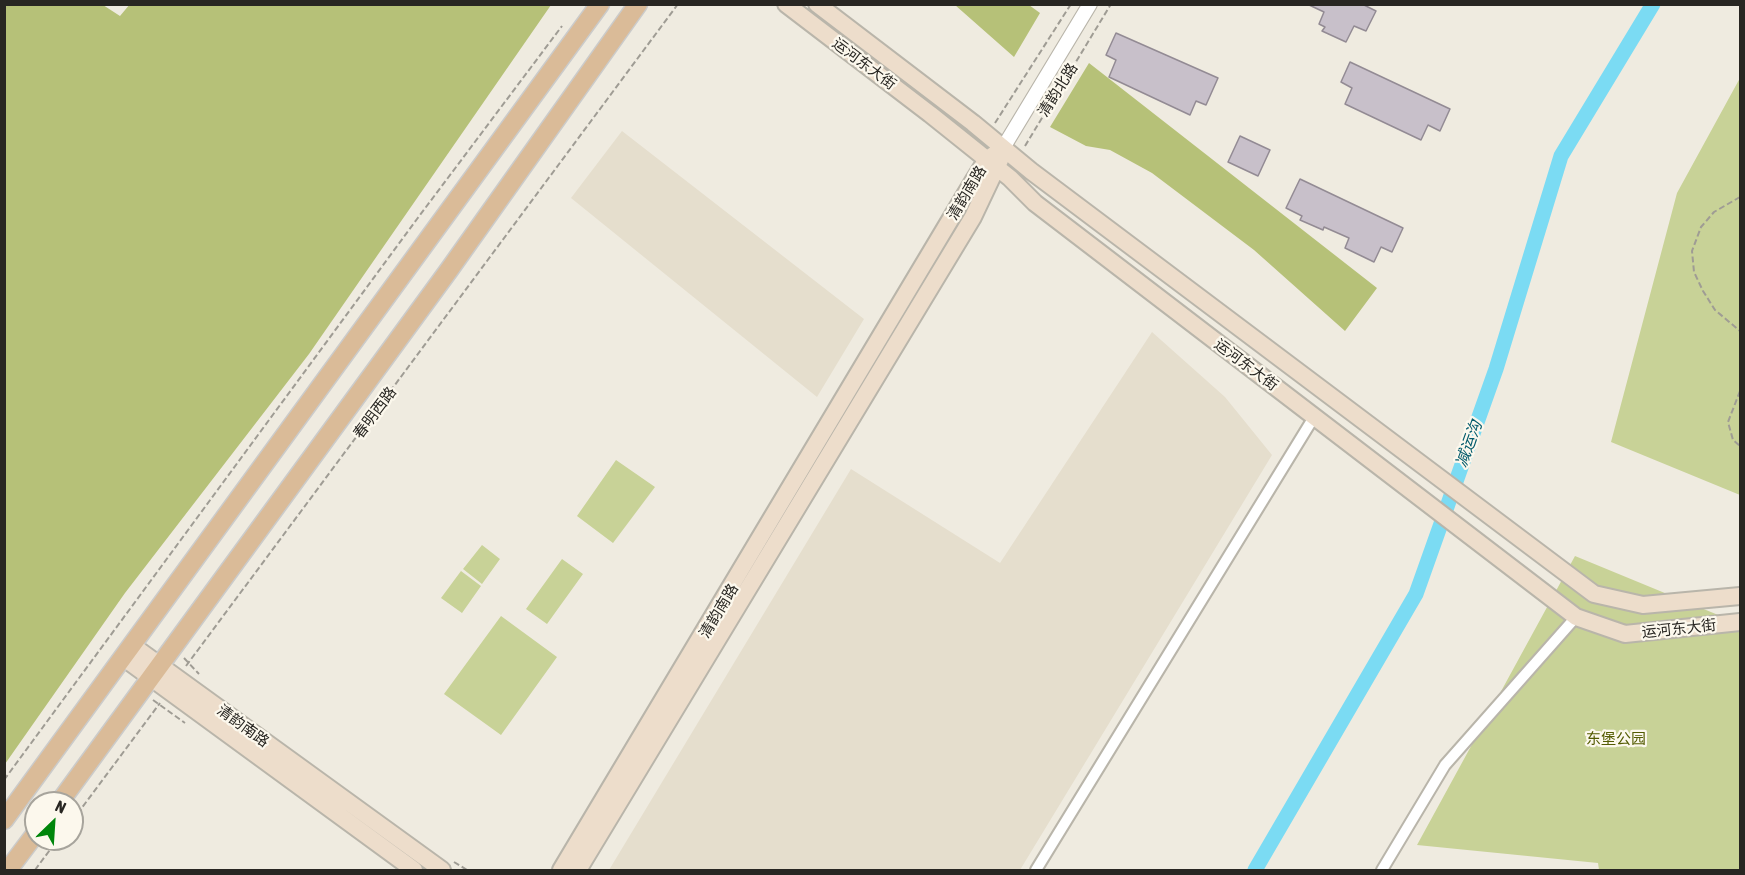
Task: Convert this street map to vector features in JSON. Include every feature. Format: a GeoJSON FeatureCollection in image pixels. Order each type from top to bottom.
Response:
{"type":"FeatureCollection","features":[{"type":"Feature","properties":{"kind":"main road"},"geometry":{"type":"LineString","coordinates":[[4,820],[600,4]]}},
{"type":"Feature","properties":{"kind":"main road","name":"春明西路"},"geometry":{"type":"LineString","coordinates":[[68,791],[443,279],[638,4]]}},
{"type":"Feature","properties":{"kind":"main road","name":"运河东大街"},"geometry":{"type":"LineString","coordinates":[[786,4],[992,164],[1035,204],[1576,617],[1625,634],[1740,622]]}},
{"type":"Feature","properties":{"kind":"main road","name":"运河东大街"},"geometry":{"type":"LineString","coordinates":[[817,4],[1018,160],[1594,594],[1643,605],[1740,596]]}},
{"type":"Feature","properties":{"kind":"main road","name":"清韵南路"},"geometry":{"type":"LineString","coordinates":[[561,870],[1003,148]]}},
{"type":"Feature","properties":{"kind":"main road","name":"清韵南路"},"geometry":{"type":"LineString","coordinates":[[578,870],[973,217],[992,164]]}},
{"type":"Feature","properties":{"kind":"main road","name":"清韵南路"},"geometry":{"type":"LineString","coordinates":[[128,652],[442,870]]}},
{"type":"Feature","properties":{"kind":"main road","name":"清韵南路"},"geometry":{"type":"LineString","coordinates":[[173,684],[414,870]]}},
{"type":"Feature","properties":{"kind":"main road"},"geometry":{"type":"LineString","coordinates":[[8,870],[24,849]]}},
{"type":"Feature","properties":{"kind":"street","name":"清韵北路"},"geometry":{"type":"LineString","coordinates":[[1003,148],[1090,4]]}},
{"type":"Feature","properties":{"kind":"street"},"geometry":{"type":"LineString","coordinates":[[1036,870],[1314,417]]}},
{"type":"Feature","properties":{"kind":"street"},"geometry":{"type":"LineString","coordinates":[[1382,870],[1445,765],[1576,617]]}},
{"type":"Feature","properties":{"kind":"path","name":"春明西路"},"geometry":{"type":"LineString","coordinates":[[84,805],[678,4]]}},
{"type":"Feature","properties":{"kind":"path"},"geometry":{"type":"LineString","coordinates":[[987,135],[1071,4]]}},
{"type":"Feature","properties":{"kind":"path","name":"清韵北路"},"geometry":{"type":"LineString","coordinates":[[1018,160],[1111,4]]}},
{"type":"Feature","properties":{"kind":"path"},"geometry":{"type":"LineString","coordinates":[[4,780],[417,219],[565,23]]}},
{"type":"Feature","properties":{"kind":"path"},"geometry":{"type":"LineString","coordinates":[[1740,197],[1714,212],[1701,227],[1692,250],[1694,272],[1703,291],[1715,310],[1734,323],[1740,331]]}},
{"type":"Feature","properties":{"kind":"path"},"geometry":{"type":"LineString","coordinates":[[1740,391],[1728,422],[1733,440],[1740,447]]}},
{"type":"Feature","properties":{"kind":"path"},"geometry":{"type":"LineString","coordinates":[[35,870],[49,851]]}},
{"type":"Feature","properties":{"kind":"shaded area"},"geometry":{"type":"Polygon","coordinates":[[[622,131],[864,319],[817,397],[571,198],[622,131]]]}},
{"type":"Feature","properties":{"kind":"shaded area"},"geometry":{"type":"Polygon","coordinates":[[[1152,332],[1225,397],[1272,455],[1020,870],[609,870],[851,469],[1000,563],[1152,332]]]}},
{"type":"Feature","properties":{"kind":"green space"},"geometry":{"type":"Polygon","coordinates":[[[130,4],[551,5],[309,354],[125,593],[5,764],[5,5],[103,5],[120,16],[130,4]]]}},
{"type":"Feature","properties":{"kind":"green space"},"geometry":{"type":"Polygon","coordinates":[[[955,5],[1029,5],[1040,13],[1014,57],[955,5]]]}},
{"type":"Feature","properties":{"kind":"green space"},"geometry":{"type":"Polygon","coordinates":[[[1089,63],[1377,288],[1345,331],[1254,250],[1152,173],[1110,150],[1086,146],[1050,127],[1089,63]]]}},
{"type":"Feature","properties":{"kind":"green space"},"geometry":{"type":"Polygon","coordinates":[[[1740,78],[1740,495],[1611,442],[1677,193],[1740,78]]]}},
{"type":"Feature","properties":{"kind":"green space"},"geometry":{"type":"Polygon","coordinates":[[[616,460],[655,487],[613,543],[577,516],[616,460]]]}},
{"type":"Feature","properties":{"kind":"green space"},"geometry":{"type":"Polygon","coordinates":[[[482,545],[500,559],[482,584],[463,569],[482,545]]]}},
{"type":"Feature","properties":{"kind":"green space","name":"东堡公园"},"geometry":{"type":"Polygon","coordinates":[[[1575,556],[1740,624],[1740,870],[1599,870],[1598,863],[1417,845],[1575,556]]]}},
{"type":"Feature","properties":{"kind":"green space"},"geometry":{"type":"Polygon","coordinates":[[[562,559],[583,574],[547,624],[526,609],[562,559]]]}},
{"type":"Feature","properties":{"kind":"green space"},"geometry":{"type":"Polygon","coordinates":[[[461,571],[481,586],[462,613],[441,598],[461,571]]]}},
{"type":"Feature","properties":{"kind":"green space"},"geometry":{"type":"Polygon","coordinates":[[[501,616],[557,657],[501,735],[444,694],[501,616]]]}},
{"type":"Feature","properties":{"kind":"building"},"geometry":{"type":"Polygon","coordinates":[[[1307,4],[1362,4],[1376,11],[1366,31],[1354,26],[1346,42],[1322,31],[1325,27],[1319,24],[1324,12],[1307,4]]]}},
{"type":"Feature","properties":{"kind":"building"},"geometry":{"type":"Polygon","coordinates":[[[1116,33],[1218,78],[1206,105],[1196,101],[1190,115],[1109,77],[1116,60],[1106,55],[1116,33]]]}},
{"type":"Feature","properties":{"kind":"building"},"geometry":{"type":"Polygon","coordinates":[[[1350,62],[1450,109],[1440,131],[1428,125],[1421,140],[1345,104],[1352,88],[1341,82],[1350,62]]]}},
{"type":"Feature","properties":{"kind":"building"},"geometry":{"type":"Polygon","coordinates":[[[1240,136],[1270,150],[1258,176],[1228,162],[1240,136]]]}},
{"type":"Feature","properties":{"kind":"building"},"geometry":{"type":"Polygon","coordinates":[[[1300,179],[1403,228],[1392,252],[1381,247],[1374,262],[1345,248],[1349,238],[1300,220],[1302,216],[1286,208],[1300,179]]]}},
{"type":"Feature","properties":{"kind":"waterway","name":"减运沟"},"geometry":{"type":"LineString","coordinates":[[1255,870],[1416,594],[1496,369],[1561,156],[1653,4]]}}]}
